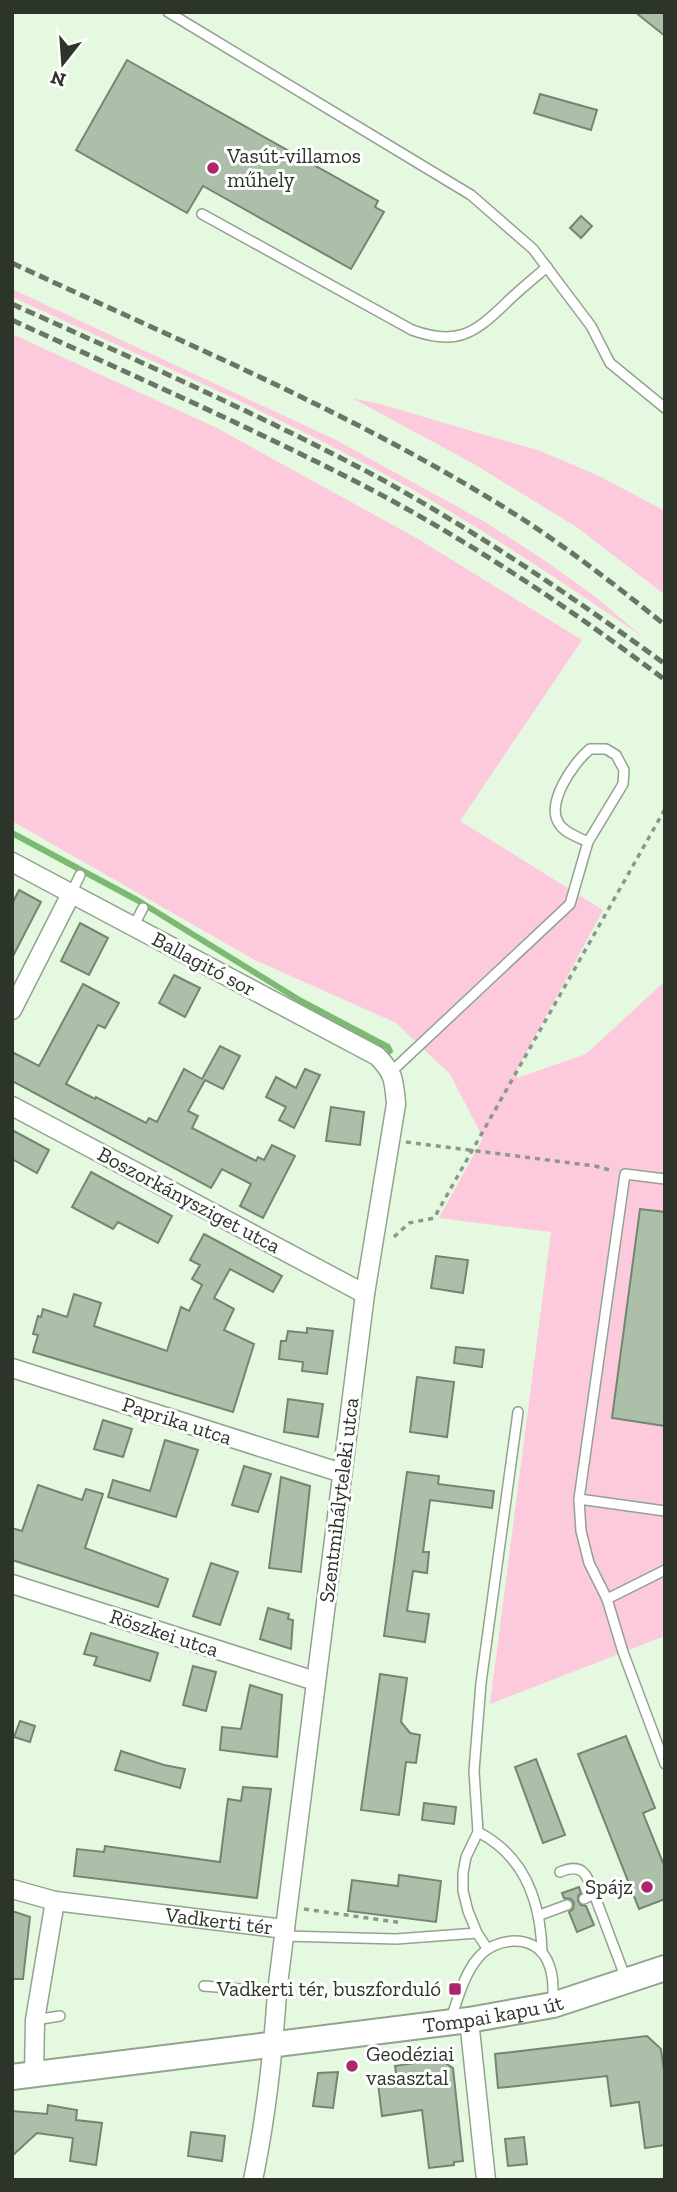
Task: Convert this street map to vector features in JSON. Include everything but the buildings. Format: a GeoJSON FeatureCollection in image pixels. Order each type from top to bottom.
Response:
{"type":"FeatureCollection","features":[{"type":"Feature","properties":{"kind":"street","name":"Ballagitó sor"},"geometry":{"type":"LineString","coordinates":[[12,862],[133,927],[298,1009],[377,1056],[392,1071]]}},
{"type":"Feature","properties":{"kind":"street"},"geometry":{"type":"LineString","coordinates":[[12,1010],[71,894]]}},
{"type":"Feature","properties":{"kind":"street","name":"Szentmihályteleki utca"},"geometry":{"type":"LineString","coordinates":[[284,1933],[365,1294],[396,1104],[392,1071]]}},
{"type":"Feature","properties":{"kind":"street","name":"Boszorkánysziget utca"},"geometry":{"type":"LineString","coordinates":[[12,1105],[365,1294]]}},
{"type":"Feature","properties":{"kind":"street","name":"Paprika utca"},"geometry":{"type":"LineString","coordinates":[[12,1368],[342,1473]]}},
{"type":"Feature","properties":{"kind":"street","name":"Röszkei utca"},"geometry":{"type":"LineString","coordinates":[[12,1584],[315,1681]]}},
{"type":"Feature","properties":{"kind":"street","name":"Vadkerti tér"},"geometry":{"type":"LineString","coordinates":[[12,1889],[55,1901],[284,1933],[274,2043],[253,2180]]}},
{"type":"Feature","properties":{"kind":"street"},"geometry":{"type":"LineString","coordinates":[[55,1901],[23,2076],[274,2043]]}},
{"type":"Feature","properties":{"kind":"street","name":"Tompai kapu út"},"geometry":{"type":"LineString","coordinates":[[274,2043],[459,2021],[553,2005],[665,1968]]}},
{"type":"Feature","properties":{"kind":"street"},"geometry":{"type":"LineString","coordinates":[[459,2021],[486,2180]]}},
{"type":"Feature","properties":{"kind":"lane"},"geometry":{"type":"LineString","coordinates":[[168,12],[471,195],[533,249],[591,326],[610,363],[665,408]]}},
{"type":"Feature","properties":{"kind":"lane"},"geometry":{"type":"LineString","coordinates":[[202,214],[412,330],[435,338],[463,335],[488,323],[547,267]]}},
{"type":"Feature","properties":{"kind":"lane"},"geometry":{"type":"LineString","coordinates":[[392,1071],[570,904],[589,842],[623,783],[624,770],[616,755],[606,749],[590,749],[580,757],[554,801],[553,813],[561,828],[589,842]]}},
{"type":"Feature","properties":{"kind":"lane"},"geometry":{"type":"LineString","coordinates":[[71,894],[80,875]]}},
{"type":"Feature","properties":{"kind":"lane"},"geometry":{"type":"LineString","coordinates":[[133,927],[143,908]]}},
{"type":"Feature","properties":{"kind":"lane"},"geometry":{"type":"LineString","coordinates":[[665,1179],[625,1174],[579,1499],[581,1531],[589,1563],[607,1599],[623,1652],[665,1764]]}},
{"type":"Feature","properties":{"kind":"lane"},"geometry":{"type":"LineString","coordinates":[[487,1948],[477,1933],[465,1901],[463,1873],[466,1857],[478,1832],[474,1771],[481,1684],[518,1412]]}},
{"type":"Feature","properties":{"kind":"lane"},"geometry":{"type":"LineString","coordinates":[[579,1499],[665,1511]]}},
{"type":"Feature","properties":{"kind":"lane"},"geometry":{"type":"LineString","coordinates":[[607,1599],[665,1570]]}},
{"type":"Feature","properties":{"kind":"lane"},"geometry":{"type":"LineString","coordinates":[[478,1832],[493,1839],[508,1852],[532,1889],[540,1915],[542,1953],[552,1975],[553,2005]]}},
{"type":"Feature","properties":{"kind":"lane"},"geometry":{"type":"LineString","coordinates":[[560,1872],[569,1868],[580,1869],[587,1875],[627,1981]]}},
{"type":"Feature","properties":{"kind":"lane"},"geometry":{"type":"LineString","coordinates":[[584,1899],[594,1894]]}},
{"type":"Feature","properties":{"kind":"lane"},"geometry":{"type":"LineString","coordinates":[[540,1915],[567,1905]]}},
{"type":"Feature","properties":{"kind":"lane"},"geometry":{"type":"LineString","coordinates":[[284,1933],[396,1939],[477,1933]]}},
{"type":"Feature","properties":{"kind":"lane"},"geometry":{"type":"LineString","coordinates":[[459,2021],[472,1967],[487,1948],[502,1941],[513,1941],[534,1946],[542,1953]]}},
{"type":"Feature","properties":{"kind":"lane"},"geometry":{"type":"LineString","coordinates":[[204,1986],[277,1992]]}},
{"type":"Feature","properties":{"kind":"lane"},"geometry":{"type":"LineString","coordinates":[[35,2020],[60,2015]]}},
{"type":"Feature","properties":{"kind":"path"},"geometry":{"type":"LineString","coordinates":[[370,1261],[409,1223],[434,1218],[665,809]]}},
{"type":"Feature","properties":{"kind":"path"},"geometry":{"type":"LineString","coordinates":[[390,1140],[595,1166],[625,1174]]}},
{"type":"Feature","properties":{"kind":"path"},"geometry":{"type":"LineString","coordinates":[[288,1907],[409,1924]]}},
{"type":"Feature","properties":{"kind":"shaded area"},"geometry":{"type":"Polygon","coordinates":[[[12,289],[336,440],[485,522],[593,595],[642,636],[512,550],[411,489],[332,446],[241,402],[12,297],[12,289]]]}},
{"type":"Feature","properties":{"kind":"shaded area"},"geometry":{"type":"Polygon","coordinates":[[[12,334],[217,428],[418,539],[582,640],[460,821],[603,910],[517,1070],[517,1078],[586,1054],[665,981],[665,1636],[490,1704],[551,1232],[439,1218],[483,1138],[450,1074],[396,1023],[253,959],[12,821],[12,334]]]}},
{"type":"Feature","properties":{"kind":"shaded area"},"geometry":{"type":"Polygon","coordinates":[[[352,398],[540,451],[597,475],[665,511],[665,595],[578,528],[474,464],[352,398]]]}},
{"type":"Feature","properties":{"kind":"waterway"},"geometry":{"type":"LineString","coordinates":[[12,833],[137,900],[301,1001],[388,1047],[390,1051]]}},
{"type":"Feature","properties":{"kind":"railway"},"geometry":{"type":"LineString","coordinates":[[12,263],[273,383],[401,448],[542,532],[665,625]]}},
{"type":"Feature","properties":{"kind":"railway"},"geometry":{"type":"LineString","coordinates":[[12,304],[244,410],[381,479],[526,567],[665,664]]}},
{"type":"Feature","properties":{"kind":"railway"},"geometry":{"type":"LineString","coordinates":[[12,320],[195,404],[376,492],[451,534],[524,580],[665,680]]}},
{"type":"Feature","properties":{"kind":"place","name":"Vasút-villamos műhely"},"geometry":{"type":"Point","coordinates":[213,168]}},
{"type":"Feature","properties":{"kind":"place","name":"Spájz"},"geometry":{"type":"Point","coordinates":[647,1887]}},
{"type":"Feature","properties":{"kind":"place","name":"Vadkerti tér, buszforduló"},"geometry":{"type":"Point","coordinates":[455,1989]}},
{"type":"Feature","properties":{"kind":"place","name":"Geodéziai vasasztal"},"geometry":{"type":"Point","coordinates":[352,2066]}}]}
